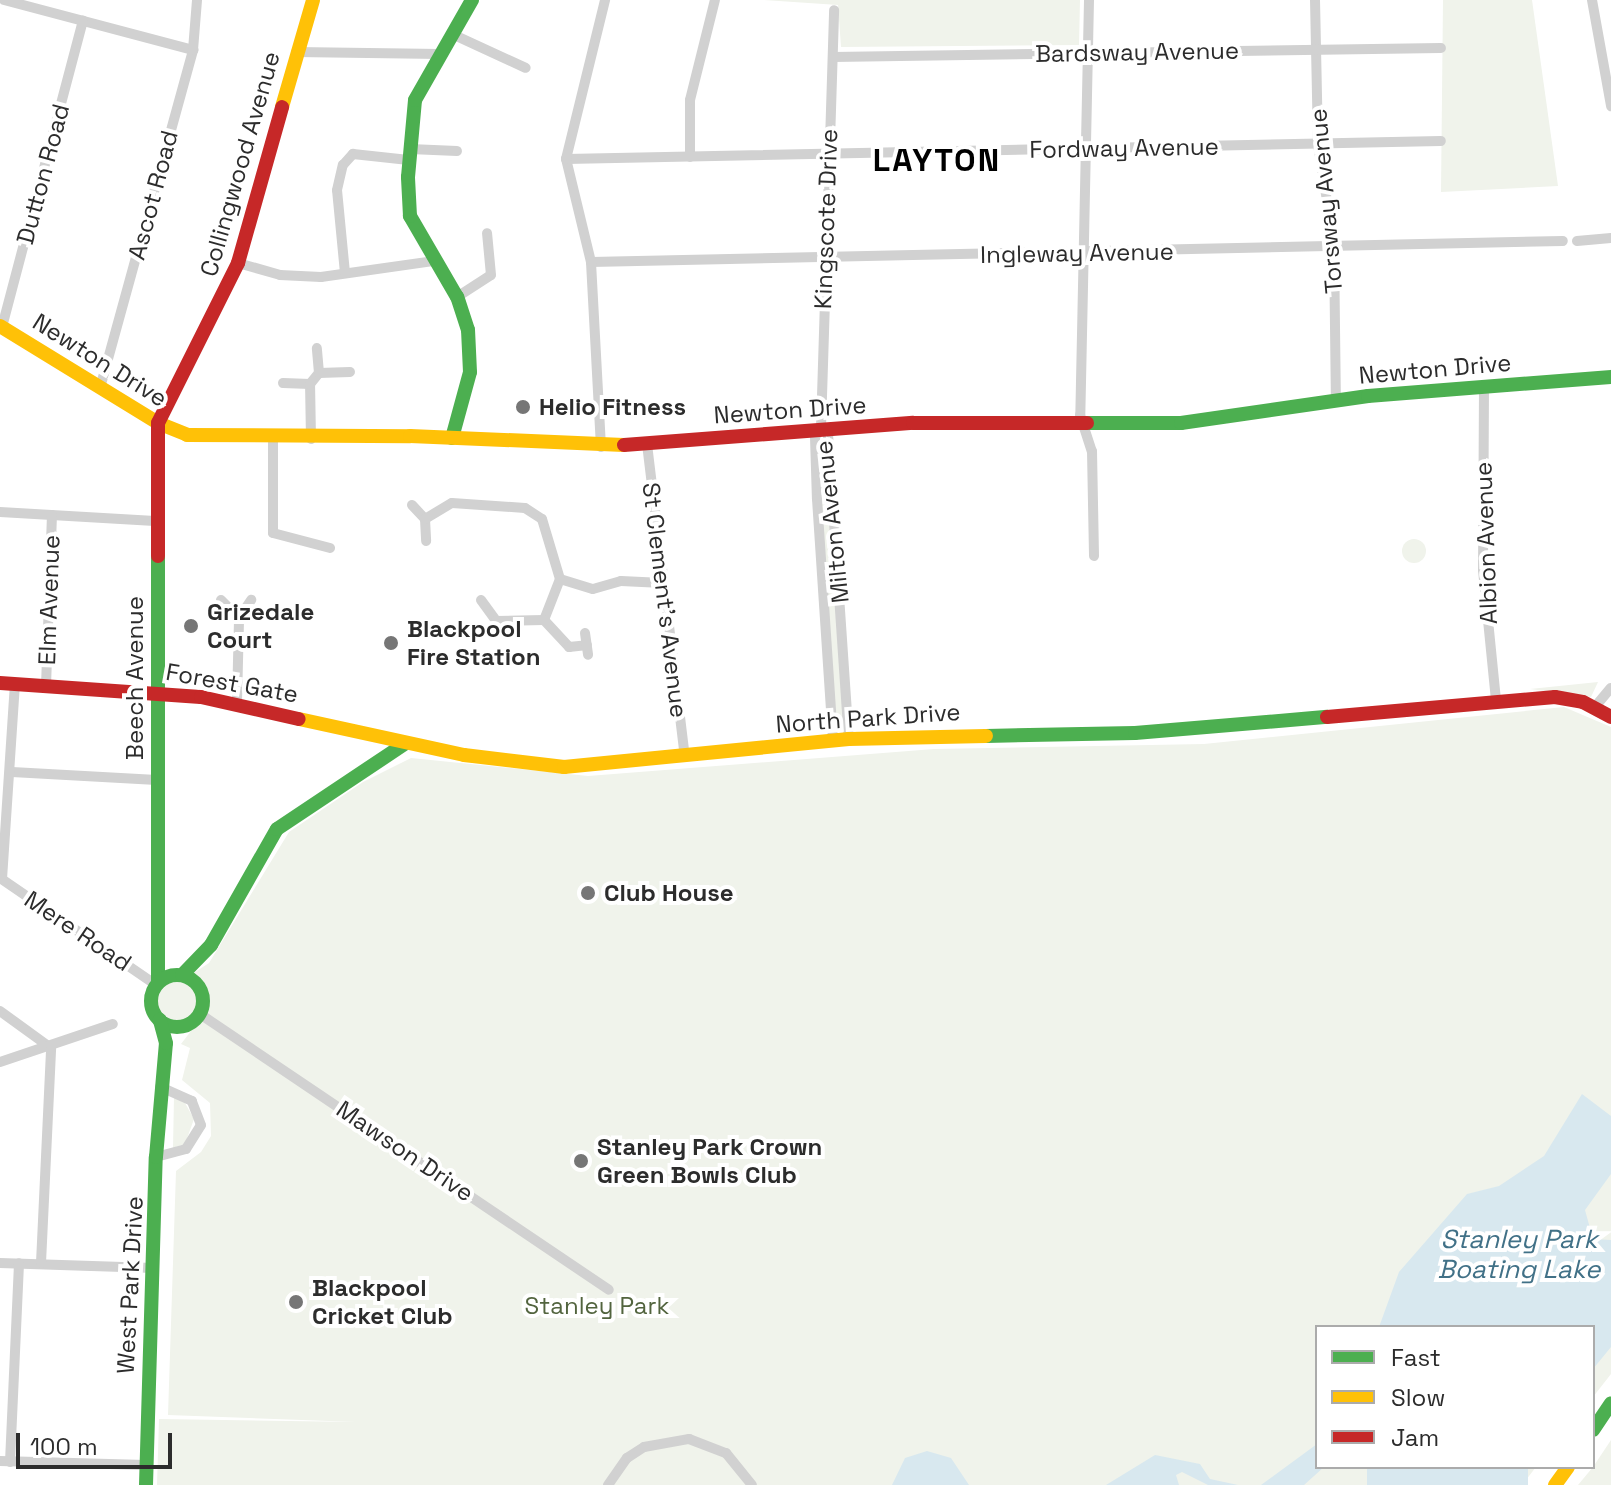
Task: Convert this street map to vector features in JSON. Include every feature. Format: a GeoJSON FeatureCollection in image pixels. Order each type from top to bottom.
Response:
{"type":"FeatureCollection","features":[{"type":"Feature","properties":{"kind":"street"},"geometry":{"type":"LineString","coordinates":[[4,0],[193,50]]}},
{"type":"Feature","properties":{"kind":"street","name":"Ascot Road"},"geometry":{"type":"LineString","coordinates":[[100,388],[193,50],[197,0]]}},
{"type":"Feature","properties":{"kind":"street","name":"Collingwood Avenue"},"geometry":{"type":"LineString","coordinates":[[158,423],[238,263],[313,0]]}},
{"type":"Feature","properties":{"kind":"street"},"geometry":{"type":"LineString","coordinates":[[452,438],[471,362],[457,297],[433,261],[410,216],[410,155],[415,100],[472,0]]}},
{"type":"Feature","properties":{"kind":"street"},"geometry":{"type":"LineString","coordinates":[[601,447],[591,262],[566,159],[605,0]]}},
{"type":"Feature","properties":{"kind":"street"},"geometry":{"type":"LineString","coordinates":[[690,157],[690,100],[715,0]]}},
{"type":"Feature","properties":{"kind":"street"},"geometry":{"type":"LineString","coordinates":[[1089,0],[1082,148],[1083,424],[1092,451],[1094,556]]}},
{"type":"Feature","properties":{"kind":"street","name":"Torsway Avenue"},"geometry":{"type":"LineString","coordinates":[[1315,0],[1318,144],[1334,245],[1336,401]]}},
{"type":"Feature","properties":{"kind":"street"},"geometry":{"type":"LineString","coordinates":[[1592,0],[1611,106]]}},
{"type":"Feature","properties":{"kind":"street","name":"Kingscote Drive"},"geometry":{"type":"LineString","coordinates":[[821,428],[834,10]]}},
{"type":"Feature","properties":{"kind":"street","name":"Dutton Road"},"geometry":{"type":"LineString","coordinates":[[1,326],[83,21]]}},
{"type":"Feature","properties":{"kind":"street"},"geometry":{"type":"LineString","coordinates":[[452,34],[526,68]]}},
{"type":"Feature","properties":{"kind":"street","name":"Bardsway Avenue"},"geometry":{"type":"LineString","coordinates":[[833,57],[1441,48]]}},
{"type":"Feature","properties":{"kind":"street"},"geometry":{"type":"LineString","coordinates":[[296,52],[440,54]]}},
{"type":"Feature","properties":{"kind":"street","name":"Fordway Avenue"},"geometry":{"type":"LineString","coordinates":[[566,159],[1441,141]]}},
{"type":"Feature","properties":{"kind":"street"},"geometry":{"type":"LineString","coordinates":[[345,273],[337,190],[343,165],[353,154],[410,155],[457,151]]}},
{"type":"Feature","properties":{"kind":"street"},"geometry":{"type":"LineString","coordinates":[[457,297],[491,275],[487,233]]}},
{"type":"Feature","properties":{"kind":"street"},"geometry":{"type":"LineString","coordinates":[[1577,241],[1611,238]]}},
{"type":"Feature","properties":{"kind":"street","name":"Ingleway Avenue"},"geometry":{"type":"LineString","coordinates":[[591,262],[1082,254],[1563,241]]}},
{"type":"Feature","properties":{"kind":"street"},"geometry":{"type":"LineString","coordinates":[[238,263],[280,275],[345,273],[433,261]]}},
{"type":"Feature","properties":{"kind":"street","name":"Newton Drive"},"geometry":{"type":"LineString","coordinates":[[1,326],[158,423],[187,435],[273,439],[452,438],[601,447],[821,428],[1181,423],[1336,401],[1611,377]]}},
{"type":"Feature","properties":{"kind":"street"},"geometry":{"type":"LineString","coordinates":[[311,439],[310,384],[319,373],[317,348]]}},
{"type":"Feature","properties":{"kind":"street"},"geometry":{"type":"LineString","coordinates":[[319,373],[350,372]]}},
{"type":"Feature","properties":{"kind":"street"},"geometry":{"type":"LineString","coordinates":[[283,383],[310,384]]}},
{"type":"Feature","properties":{"kind":"street","name":"Albion Avenue"},"geometry":{"type":"LineString","coordinates":[[1484,386],[1483,570],[1496,700]]}},
{"type":"Feature","properties":{"kind":"street","name":"Beech Avenue"},"geometry":{"type":"LineString","coordinates":[[157,984],[159,693],[155,521],[158,423]]}},
{"type":"Feature","properties":{"kind":"street","name":"Milton Avenue"},"geometry":{"type":"LineString","coordinates":[[833,741],[817,499],[815,437],[821,428],[828,434],[849,739]]}},
{"type":"Feature","properties":{"kind":"street"},"geometry":{"type":"LineString","coordinates":[[273,439],[273,533],[330,548]]}},
{"type":"Feature","properties":{"kind":"street","name":"St Clement's Avenue"},"geometry":{"type":"LineString","coordinates":[[647,444],[685,756]]}},
{"type":"Feature","properties":{"kind":"street"},"geometry":{"type":"LineString","coordinates":[[425,519],[452,503],[535,512],[547,528],[560,579],[544,620]]}},
{"type":"Feature","properties":{"kind":"street"},"geometry":{"type":"LineString","coordinates":[[412,505],[425,519],[426,541]]}},
{"type":"Feature","properties":{"kind":"street"},"geometry":{"type":"LineString","coordinates":[[0,512],[155,521]]}},
{"type":"Feature","properties":{"kind":"street","name":"Elm Avenue"},"geometry":{"type":"LineString","coordinates":[[46,686],[52,515]]}},
{"type":"Feature","properties":{"kind":"street"},"geometry":{"type":"LineString","coordinates":[[560,579],[593,589],[621,581],[663,583]]}},
{"type":"Feature","properties":{"kind":"street"},"geometry":{"type":"LineString","coordinates":[[221,600],[239,618]]}},
{"type":"Feature","properties":{"kind":"street"},"geometry":{"type":"LineString","coordinates":[[237,702],[239,618],[251,600]]}},
{"type":"Feature","properties":{"kind":"street"},"geometry":{"type":"LineString","coordinates":[[481,600],[496,626],[544,620]]}},
{"type":"Feature","properties":{"kind":"street"},"geometry":{"type":"LineString","coordinates":[[544,620],[569,647],[587,650],[585,633]]}},
{"type":"Feature","properties":{"kind":"street"},"geometry":{"type":"LineString","coordinates":[[1,879],[12,772],[8,683]]}},
{"type":"Feature","properties":{"kind":"street","name":"Forest Gate"},"geometry":{"type":"LineString","coordinates":[[8,683],[159,693],[237,702],[406,743]]}},
{"type":"Feature","properties":{"kind":"street"},"geometry":{"type":"LineString","coordinates":[[1594,708],[1611,688]]}},
{"type":"Feature","properties":{"kind":"street","name":"North Park Drive"},"geometry":{"type":"LineString","coordinates":[[406,743],[564,767],[849,739],[1146,732],[1315,721],[1496,700],[1569,698],[1611,717]]}},
{"type":"Feature","properties":{"kind":"street"},"geometry":{"type":"LineString","coordinates":[[211,945],[179,975],[157,984],[151,1006],[160,1020],[173,1027],[194,1019],[199,986],[211,945],[277,829],[306,805],[406,743]]}},
{"type":"Feature","properties":{"kind":"street"},"geometry":{"type":"LineString","coordinates":[[12,772],[157,780]]}},
{"type":"Feature","properties":{"kind":"street","name":"Mere Road"},"geometry":{"type":"LineString","coordinates":[[1,879],[157,984]]}},
{"type":"Feature","properties":{"kind":"street","name":"Beech Avenue"},"geometry":{"type":"LineString","coordinates":[[159,932],[179,975]]}},
{"type":"Feature","properties":{"kind":"street"},"geometry":{"type":"LineString","coordinates":[[179,975],[199,986]]}},
{"type":"Feature","properties":{"kind":"street"},"geometry":{"type":"LineString","coordinates":[[0,1011],[51,1048]]}},
{"type":"Feature","properties":{"kind":"street","name":"West Park Drive"},"geometry":{"type":"LineString","coordinates":[[160,1087],[194,1019]]}},
{"type":"Feature","properties":{"kind":"street","name":"Mawson Drive"},"geometry":{"type":"LineString","coordinates":[[194,1019],[609,1290]]}},
{"type":"Feature","properties":{"kind":"street","name":"West Park Drive"},"geometry":{"type":"LineString","coordinates":[[146,1485],[156,1157],[166,1039],[160,1020]]}},
{"type":"Feature","properties":{"kind":"street"},"geometry":{"type":"LineString","coordinates":[[0,1062],[51,1048],[113,1024]]}},
{"type":"Feature","properties":{"kind":"street"},"geometry":{"type":"LineString","coordinates":[[41,1263],[51,1048]]}},
{"type":"Feature","properties":{"kind":"street"},"geometry":{"type":"LineString","coordinates":[[156,1157],[186,1149],[201,1125],[192,1101],[160,1087]]}},
{"type":"Feature","properties":{"kind":"street"},"geometry":{"type":"LineString","coordinates":[[0,1263],[154,1268]]}},
{"type":"Feature","properties":{"kind":"street"},"geometry":{"type":"LineString","coordinates":[[19,1263],[2,1462],[146,1465]]}},
{"type":"Feature","properties":{"kind":"street"},"geometry":{"type":"LineString","coordinates":[[1595,1427],[1611,1403]]}},
{"type":"Feature","properties":{"kind":"street"},"geometry":{"type":"LineString","coordinates":[[608,1485],[627,1458],[644,1446],[689,1439],[726,1453],[752,1485]]}},
{"type":"Feature","properties":{"kind":"green space"},"geometry":{"type":"Polygon","coordinates":[[[764,0],[1080,0],[1079,45],[841,47],[838,5],[764,0]]]}},
{"type":"Feature","properties":{"kind":"green space"},"geometry":{"type":"Polygon","coordinates":[[[1443,0],[1532,0],[1558,186],[1441,192],[1443,0]]]}},
{"type":"Feature","properties":{"kind":"green space"},"geometry":{"type":"Polygon","coordinates":[[[828,442],[848,729],[833,730],[813,443],[828,442]]]}},
{"type":"Feature","properties":{"kind":"green space"},"geometry":{"type":"Polygon","coordinates":[[[1409,539],[1419,539],[1426,546],[1426,556],[1419,563],[1409,563],[1402,556],[1402,546],[1409,539]]]}},
{"type":"Feature","properties":{"kind":"green space"},"geometry":{"type":"Polygon","coordinates":[[[1598,682],[1591,697],[1530,689],[1598,682]]]}},
{"type":"Feature","properties":{"kind":"green space","name":"Stanley Park"},"geometry":{"type":"Polygon","coordinates":[[[1564,707],[1611,727],[1611,1374],[1595,1394],[1595,1325],[1315,1325],[1315,1469],[1534,1469],[1522,1485],[157,1485],[159,1419],[357,1422],[168,1415],[176,1171],[201,1152],[211,1136],[210,1103],[182,1080],[190,1048],[181,1044],[207,1010],[192,974],[209,963],[289,832],[363,782],[411,758],[588,776],[934,749],[1204,744],[1564,707]]]}},
{"type":"Feature","properties":{"kind":"green space"},"geometry":{"type":"Polygon","coordinates":[[[177,980],[192,987],[199,1002],[192,1017],[177,1024],[162,1017],[155,1002],[162,987],[177,980]]]}},
{"type":"Feature","properties":{"kind":"green space"},"geometry":{"type":"Polygon","coordinates":[[[174,1097],[185,1103],[194,1119],[185,1144],[173,1148],[174,1097]]]}},
{"type":"Feature","properties":{"kind":"green space"},"geometry":{"type":"Polygon","coordinates":[[[1611,1440],[1611,1485],[1578,1485],[1591,1469],[1595,1469],[1595,1464],[1611,1440]]]}},
{"type":"Feature","properties":{"kind":"water","name":"Stanley Park Boating Lake"},"geometry":{"type":"Polygon","coordinates":[[[1582,1094],[1611,1116],[1611,1174],[1585,1210],[1593,1239],[1611,1240],[1611,1347],[1595,1367],[1595,1325],[1380,1325],[1399,1272],[1467,1194],[1499,1186],[1544,1156],[1582,1094]]]}},
{"type":"Feature","properties":{"kind":"water"},"geometry":{"type":"Polygon","coordinates":[[[1315,1445],[1315,1469],[1322,1469],[1304,1485],[1261,1485],[1315,1445]]]}},
{"type":"Feature","properties":{"kind":"water"},"geometry":{"type":"Polygon","coordinates":[[[927,1451],[951,1458],[969,1485],[892,1485],[905,1458],[927,1451]]]}},
{"type":"Feature","properties":{"kind":"water"},"geometry":{"type":"Polygon","coordinates":[[[1155,1455],[1200,1464],[1210,1479],[1238,1485],[1208,1485],[1182,1472],[1176,1475],[1179,1485],[1106,1485],[1155,1455]]]}},
{"type":"Feature","properties":{"kind":"water"},"geometry":{"type":"Polygon","coordinates":[[[1367,1469],[1528,1469],[1528,1485],[1367,1485],[1367,1469]]]}},
{"type":"Feature","properties":{"kind":"traffic: fast"},"geometry":{"type":"LineString","coordinates":[[452,438],[470,372],[468,330],[457,297],[410,216],[408,177],[415,100],[472,0]]}},
{"type":"Feature","properties":{"kind":"traffic: fast"},"geometry":{"type":"LineString","coordinates":[[1087,423],[1181,423],[1368,396],[1611,377]]}},
{"type":"Feature","properties":{"kind":"traffic: fast"},"geometry":{"type":"LineString","coordinates":[[158,556],[158,983]]}},
{"type":"Feature","properties":{"kind":"traffic: fast"},"geometry":{"type":"LineString","coordinates":[[986,736],[1135,733],[1327,717]]}},
{"type":"Feature","properties":{"kind":"traffic: fast"},"geometry":{"type":"LineString","coordinates":[[182,975],[211,945],[277,829],[406,743]]}},
{"type":"Feature","properties":{"kind":"traffic: fast"},"geometry":{"type":"LineString","coordinates":[[177,975],[196,982],[203,1001],[196,1020],[177,1027],[158,1020],[151,1001],[158,982],[177,975]]}},
{"type":"Feature","properties":{"kind":"traffic: fast"},"geometry":{"type":"LineString","coordinates":[[146,1485],[156,1157],[166,1043],[160,1020]]}},
{"type":"Feature","properties":{"kind":"traffic: fast"},"geometry":{"type":"LineString","coordinates":[[1595,1427],[1611,1403]]}},
{"type":"Feature","properties":{"kind":"traffic: slow"},"geometry":{"type":"LineString","coordinates":[[282,107],[313,0]]}},
{"type":"Feature","properties":{"kind":"traffic: slow"},"geometry":{"type":"LineString","coordinates":[[0,326],[158,423],[187,435],[410,436],[624,445]]}},
{"type":"Feature","properties":{"kind":"traffic: slow"},"geometry":{"type":"LineString","coordinates":[[299,719],[464,755],[564,767],[849,739],[986,736]]}},
{"type":"Feature","properties":{"kind":"traffic: slow"},"geometry":{"type":"LineString","coordinates":[[1555,1485],[1567,1469]]}},
{"type":"Feature","properties":{"kind":"traffic: jam"},"geometry":{"type":"LineString","coordinates":[[158,556],[158,423],[238,263],[282,107]]}},
{"type":"Feature","properties":{"kind":"traffic: jam"},"geometry":{"type":"LineString","coordinates":[[624,445],[913,423],[1087,423]]}},
{"type":"Feature","properties":{"kind":"traffic: jam"},"geometry":{"type":"LineString","coordinates":[[0,683],[201,697],[299,719]]}},
{"type":"Feature","properties":{"kind":"traffic: jam"},"geometry":{"type":"LineString","coordinates":[[1327,717],[1555,697],[1583,702],[1611,717]]}},
{"type":"Feature","properties":{"kind":"place","name":"Helio Fitness"},"geometry":{"type":"Point","coordinates":[523,407]}},
{"type":"Feature","properties":{"kind":"place","name":"Grizedale Court"},"geometry":{"type":"Point","coordinates":[191,626]}},
{"type":"Feature","properties":{"kind":"place","name":"Blackpool Fire Station"},"geometry":{"type":"Point","coordinates":[391,643]}},
{"type":"Feature","properties":{"kind":"place","name":"Club House"},"geometry":{"type":"Point","coordinates":[588,893]}},
{"type":"Feature","properties":{"kind":"place","name":"Stanley Park Crown Green Bowls Club"},"geometry":{"type":"Point","coordinates":[581,1161]}},
{"type":"Feature","properties":{"kind":"place","name":"Blackpool Cricket Club"},"geometry":{"type":"Point","coordinates":[296,1302]}},
{"type":"Feature","properties":{"kind":"district","name":"LAYTON"},"geometry":{"type":"Point","coordinates":[937,160]}}]}
